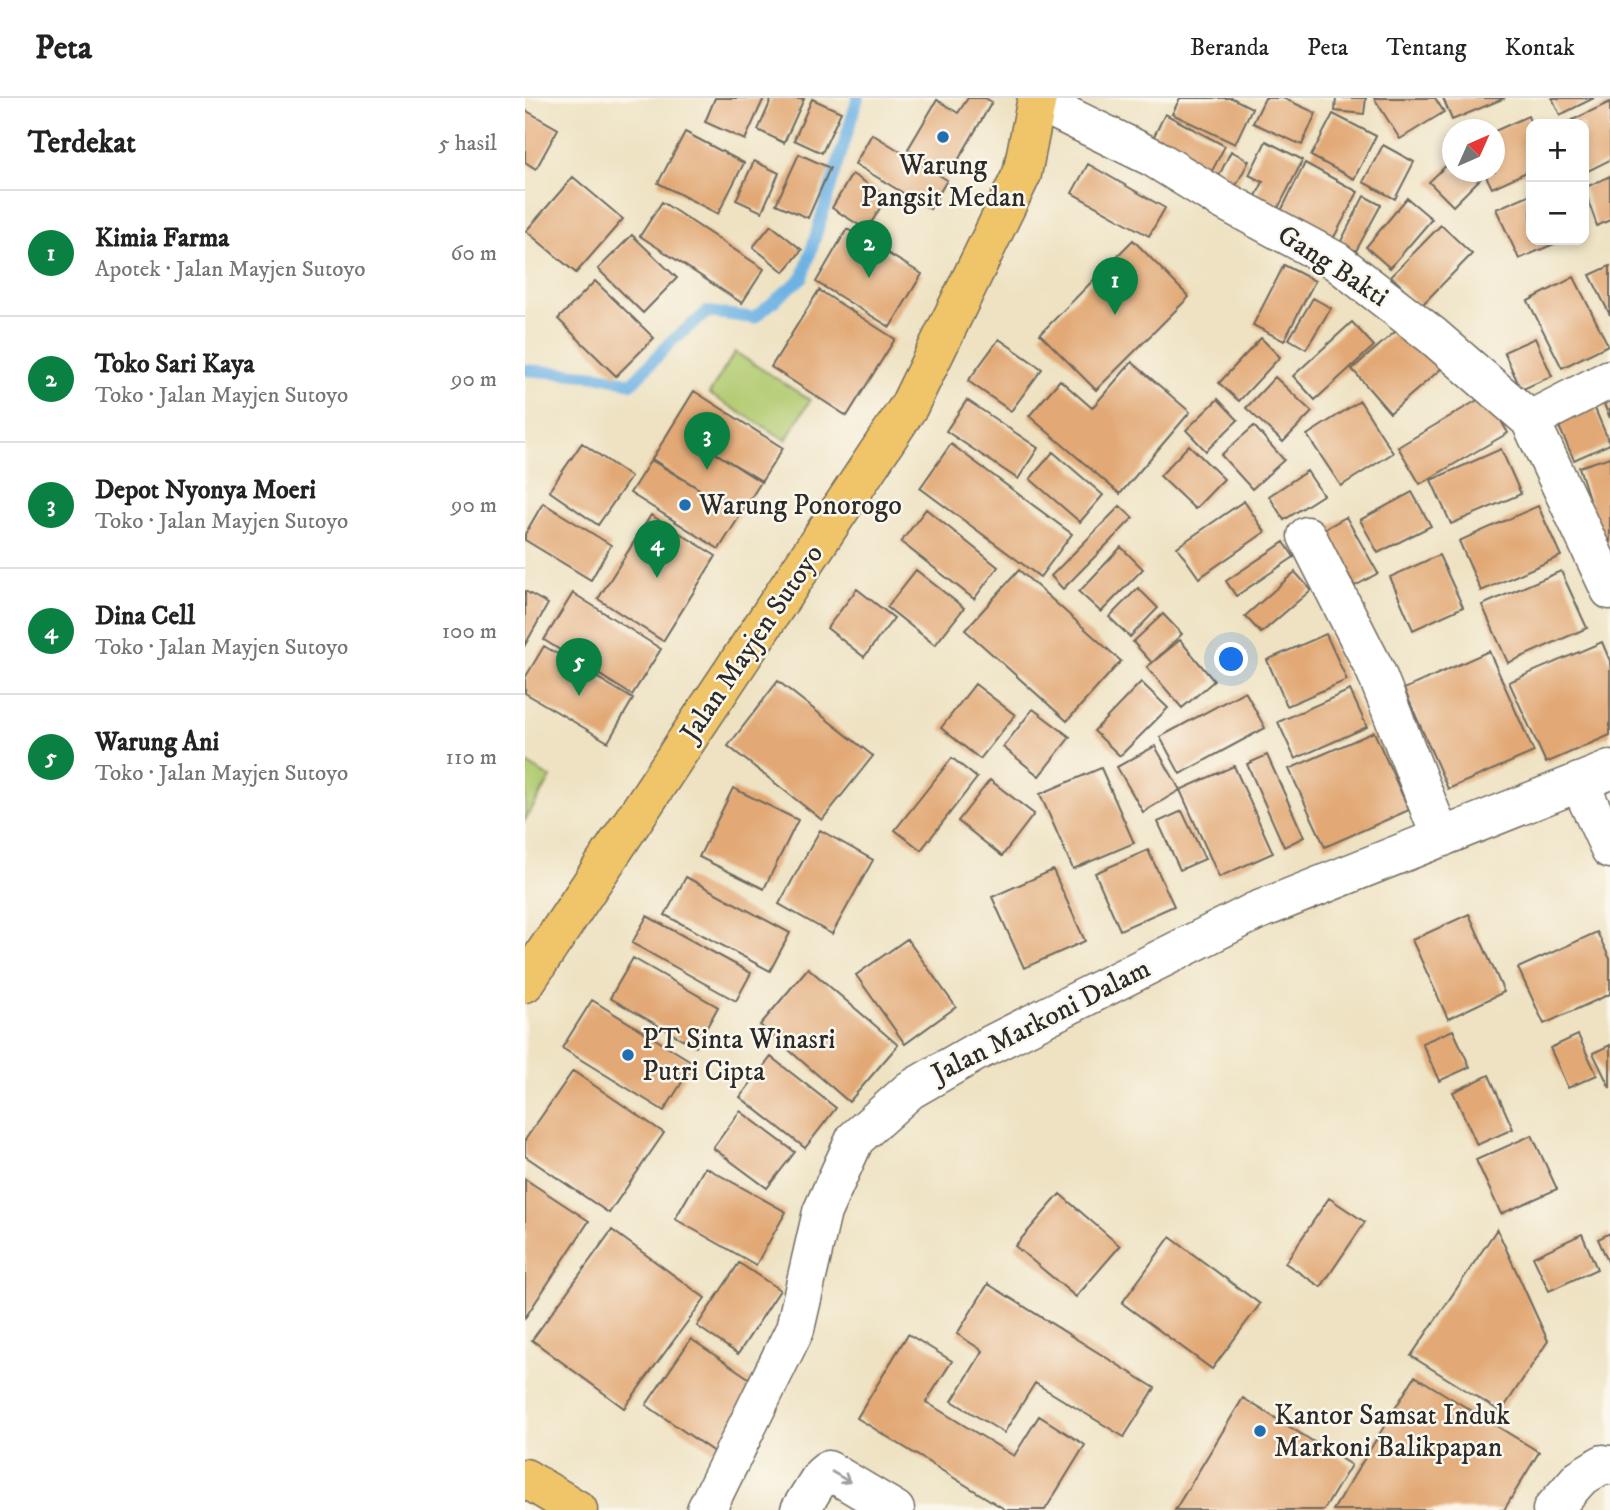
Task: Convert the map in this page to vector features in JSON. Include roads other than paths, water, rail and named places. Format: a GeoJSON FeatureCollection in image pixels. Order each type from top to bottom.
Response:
{"type":"FeatureCollection","features":[{"type":"Feature","properties":{"kind":"main road","name":"Jalan Mayjen Sutoyo"},"geometry":{"type":"LineString","coordinates":[[525,984],[909,406],[1022,174],[1037,99]]}},
{"type":"Feature","properties":{"kind":"main road"},"geometry":{"type":"LineString","coordinates":[[525,1478],[578,1510]]}},
{"type":"Feature","properties":{"kind":"street","name":"Gang Bakti"},"geometry":{"type":"LineString","coordinates":[[1037,99],[1154,158],[1217,197],[1336,261],[1433,336],[1530,420]]}},
{"type":"Feature","properties":{"kind":"street"},"geometry":{"type":"LineString","coordinates":[[1610,379],[1530,420],[1610,590]]}},
{"type":"Feature","properties":{"kind":"street"},"geometry":{"type":"LineString","coordinates":[[1307,536],[1376,672],[1441,838]]}},
{"type":"Feature","properties":{"kind":"street"},"geometry":{"type":"LineString","coordinates":[[1594,776],[1610,849]]}},
{"type":"Feature","properties":{"kind":"street","name":"Jalan Markoni Dalam"},"geometry":{"type":"LineString","coordinates":[[706,1510],[795,1329],[823,1212],[855,1139],[910,1090],[974,1053],[1254,912],[1594,776]]}},
{"type":"Feature","properties":{"kind":"street"},"geometry":{"type":"LineString","coordinates":[[1552,1510],[1580,1478],[1603,1464],[1610,1465]]}},
{"type":"Feature","properties":{"kind":"street"},"geometry":{"type":"LineString","coordinates":[[800,1510],[822,1475],[828,1471],[895,1510]]}},
{"type":"Feature","properties":{"kind":"waterway"},"geometry":{"type":"LineString","coordinates":[[525,370],[600,376],[632,383],[672,341],[707,312],[754,318],[803,277],[858,98]]}},
{"type":"Feature","properties":{"kind":"place","name":"Warung Pangsit Medan"},"geometry":{"type":"Point","coordinates":[943,137]}},
{"type":"Feature","properties":{"kind":"place","name":"Toko Sari Kaya"},"geometry":{"type":"Point","coordinates":[869,278]}},
{"type":"Feature","properties":{"kind":"place","name":"Kimia Farma"},"geometry":{"type":"Point","coordinates":[1115,315]}},
{"type":"Feature","properties":{"kind":"place","name":"Depot Nyonya Moeri"},"geometry":{"type":"Point","coordinates":[707,470]}},
{"type":"Feature","properties":{"kind":"place","name":"Warung Ponorogo"},"geometry":{"type":"Point","coordinates":[685,505]}},
{"type":"Feature","properties":{"kind":"place","name":"Dina Cell"},"geometry":{"type":"Point","coordinates":[657,578]}},
{"type":"Feature","properties":{"kind":"place","name":"Warung Ani"},"geometry":{"type":"Point","coordinates":[579,696]}},
{"type":"Feature","properties":{"kind":"place","name":"PT Sinta Winasri Putri Cipta"},"geometry":{"type":"Point","coordinates":[628,1055]}},
{"type":"Feature","properties":{"kind":"place","name":"Kantor Samsat Induk Markoni Balikpapan"},"geometry":{"type":"Point","coordinates":[1260,1431]}}]}
